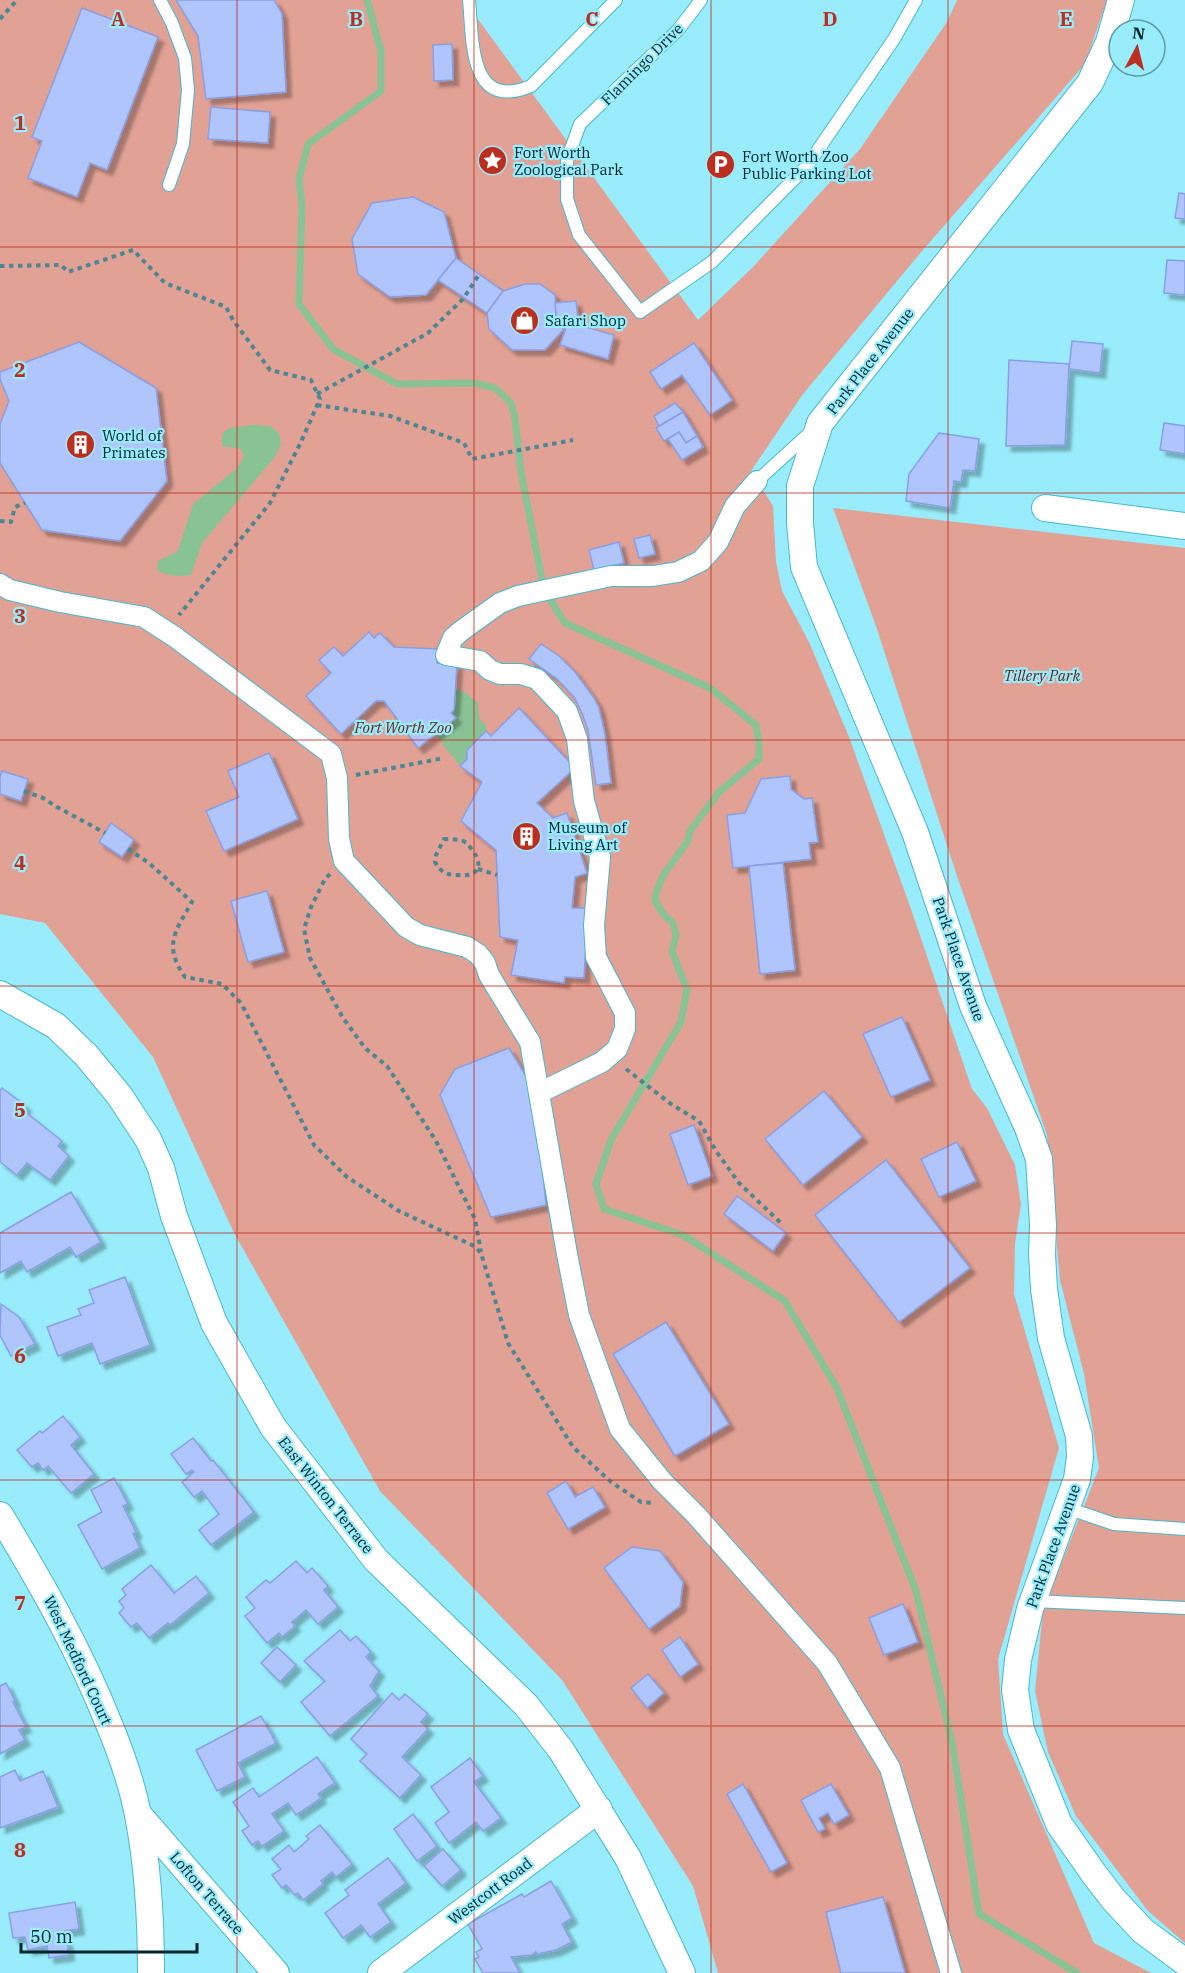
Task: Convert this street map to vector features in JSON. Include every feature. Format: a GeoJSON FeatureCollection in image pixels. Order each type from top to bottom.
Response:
{"type":"FeatureCollection","features":[{"type":"Feature","properties":{"kind":"street","name":"Park Place Avenue"},"geometry":{"type":"LineString","coordinates":[[1121,0],[1109,42],[1090,83],[820,423],[801,486],[800,523],[804,567],[915,832],[973,1006],[1028,1128],[1039,1159],[1043,1225],[1042,1254],[1051,1338],[1079,1436],[1080,1456],[1077,1479],[1033,1601],[1018,1660],[1015,1690],[1021,1730],[1059,1824],[1114,1900],[1143,1931],[1185,1962]]}},
{"type":"Feature","properties":{"kind":"street"},"geometry":{"type":"LineString","coordinates":[[539,1093],[602,1062],[617,1049],[625,1029],[625,1013],[596,957],[594,925],[600,857],[584,801],[577,739],[567,711],[537,679],[521,674],[500,674],[490,670],[480,661],[446,655],[453,638],[461,631],[500,603],[518,596],[610,576],[653,576],[678,572],[701,561],[718,542],[735,506],[757,481]]}},
{"type":"Feature","properties":{"kind":"street"},"geometry":{"type":"LineString","coordinates":[[1045,508],[1185,526]]}},
{"type":"Feature","properties":{"kind":"street"},"geometry":{"type":"LineString","coordinates":[[0,584],[10,590],[60,602],[144,617],[331,754],[337,778],[339,839],[344,861],[406,927],[420,935],[467,947],[478,954],[485,963],[489,975],[530,1042],[579,1315],[620,1429],[662,1481],[827,1663],[890,1768],[951,1973]]}},
{"type":"Feature","properties":{"kind":"street","name":"East Winton Terrace"},"geometry":{"type":"LineString","coordinates":[[4,997],[56,1026],[86,1055],[119,1095],[148,1139],[161,1168],[174,1216],[214,1323],[273,1427],[376,1560],[526,1705],[561,1750],[628,1858],[682,1973]]}},
{"type":"Feature","properties":{"kind":"street","name":"West Medford Court"},"geometry":{"type":"LineString","coordinates":[[0,1515],[51,1601],[96,1691],[124,1762],[138,1814],[147,1885],[151,1973]]}},
{"type":"Feature","properties":{"kind":"street","name":"Westcott Road"},"geometry":{"type":"LineString","coordinates":[[381,1973],[599,1809]]}},
{"type":"Feature","properties":{"kind":"street","name":"Lofton Terrace"},"geometry":{"type":"LineString","coordinates":[[138,1814],[276,1973]]}},
{"type":"Feature","properties":{"kind":"lane"},"geometry":{"type":"LineString","coordinates":[[160,0],[172,23],[185,58],[188,90],[183,144],[169,185]]}},
{"type":"Feature","properties":{"kind":"lane"},"geometry":{"type":"LineString","coordinates":[[469,0],[475,63],[479,74],[497,89],[508,91],[531,86],[616,0]]}},
{"type":"Feature","properties":{"kind":"lane","name":"Flamingo Drive"},"geometry":{"type":"LineString","coordinates":[[701,0],[678,30],[580,124],[567,160],[567,199],[579,235],[640,312],[712,262],[807,166],[894,39],[916,0]]}},
{"type":"Feature","properties":{"kind":"lane"},"geometry":{"type":"LineString","coordinates":[[757,481],[820,423]]}},
{"type":"Feature","properties":{"kind":"lane"},"geometry":{"type":"LineString","coordinates":[[1067,1508],[1114,1524],[1185,1529]]}},
{"type":"Feature","properties":{"kind":"lane"},"geometry":{"type":"LineString","coordinates":[[1033,1601],[1185,1608]]}},
{"type":"Feature","properties":{"kind":"path"},"geometry":{"type":"LineString","coordinates":[[0,19],[17,0]]}},
{"type":"Feature","properties":{"kind":"path"},"geometry":{"type":"LineString","coordinates":[[0,266],[61,265],[68,272],[133,250],[165,283],[226,307],[270,370],[311,380],[320,399],[270,503],[166,631]]}},
{"type":"Feature","properties":{"kind":"path"},"geometry":{"type":"LineString","coordinates":[[317,394],[428,333],[463,299],[480,273]]}},
{"type":"Feature","properties":{"kind":"path"},"geometry":{"type":"LineString","coordinates":[[317,405],[390,416],[464,443],[472,459],[573,440]]}},
{"type":"Feature","properties":{"kind":"path"},"geometry":{"type":"LineString","coordinates":[[0,521],[11,522],[15,507],[25,503]]}},
{"type":"Feature","properties":{"kind":"path"},"geometry":{"type":"LineString","coordinates":[[337,778],[444,758]]}},
{"type":"Feature","properties":{"kind":"path"},"geometry":{"type":"LineString","coordinates":[[24,791],[43,798],[105,833]]}},
{"type":"Feature","properties":{"kind":"path"},"geometry":{"type":"LineString","coordinates":[[444,839],[466,843],[478,859],[478,869],[474,874],[468,876],[446,875],[435,862],[444,839]]}},
{"type":"Feature","properties":{"kind":"path"},"geometry":{"type":"LineString","coordinates":[[128,849],[149,863],[192,902],[178,926],[173,941],[175,964],[184,977],[222,984],[241,1003],[314,1145],[347,1177],[390,1205],[474,1246],[481,1253]]}},
{"type":"Feature","properties":{"kind":"path"},"geometry":{"type":"LineString","coordinates":[[344,861],[325,879],[311,907],[304,929],[310,958],[343,1018],[365,1048],[387,1066],[436,1142],[475,1219],[481,1253],[508,1342],[573,1448],[611,1482],[641,1502],[684,1503]]}},
{"type":"Feature","properties":{"kind":"path"},"geometry":{"type":"LineString","coordinates":[[478,869],[497,875]]}},
{"type":"Feature","properties":{"kind":"path"},"geometry":{"type":"LineString","coordinates":[[622,1066],[671,1104],[699,1121],[716,1151],[739,1183],[783,1225]]}},
{"type":"Feature","properties":{"kind":"green space","name":"Fort Worth Zoo"},"geometry":{"type":"Polygon","coordinates":[[[0,0],[464,0],[698,320],[754,266],[860,149],[947,22],[957,0],[1107,0],[1085,64],[922,251],[803,394],[751,471],[773,506],[776,562],[782,591],[809,642],[849,737],[972,1089],[987,1108],[1015,1165],[1021,1204],[1015,1244],[1014,1294],[1059,1448],[998,1659],[1003,1734],[1094,1943],[1151,1973],[718,1973],[693,1886],[562,1680],[380,1491],[234,1233],[153,1057],[45,923],[0,914],[0,0]]]}},
{"type":"Feature","properties":{"kind":"green space","name":"Tillery Park"},"geometry":{"type":"Polygon","coordinates":[[[833,508],[1185,548],[1185,1943],[1148,1911],[1076,1816],[1048,1752],[1035,1691],[1043,1610],[1099,1468],[1084,1374],[1060,1280],[1047,1135],[958,879],[876,626],[833,508]]]}},
{"type":"Feature","properties":{"kind":"shaded area"},"geometry":{"type":"Polygon","coordinates":[[[252,425],[270,426],[279,433],[281,445],[274,458],[202,543],[191,575],[169,575],[157,570],[158,561],[178,551],[193,504],[236,469],[244,457],[241,449],[222,446],[222,434],[229,428],[252,425]]]}},
{"type":"Feature","properties":{"kind":"shaded area"},"geometry":{"type":"Polygon","coordinates":[[[455,689],[465,692],[478,703],[479,718],[486,726],[486,731],[467,750],[467,759],[460,766],[436,733],[454,710],[455,689]]]}},
{"type":"Feature","properties":{"kind":"building"},"geometry":{"type":"Polygon","coordinates":[[[176,0],[274,0],[282,14],[286,92],[206,99],[198,36],[176,0]]]}},
{"type":"Feature","properties":{"kind":"building"},"geometry":{"type":"Polygon","coordinates":[[[82,8],[158,37],[107,170],[90,163],[77,197],[28,178],[42,141],[32,137],[82,8]]]}},
{"type":"Feature","properties":{"kind":"building"},"geometry":{"type":"Polygon","coordinates":[[[452,44],[453,80],[434,81],[433,45],[452,44]]]}},
{"type":"Feature","properties":{"kind":"building"},"geometry":{"type":"Polygon","coordinates":[[[211,107],[270,112],[268,143],[208,139],[211,107]]]}},
{"type":"Feature","properties":{"kind":"building"},"geometry":{"type":"Polygon","coordinates":[[[1179,193],[1185,194],[1185,219],[1175,218],[1179,193]]]}},
{"type":"Feature","properties":{"kind":"building"},"geometry":{"type":"Polygon","coordinates":[[[413,197],[444,212],[456,258],[426,295],[390,297],[358,274],[352,239],[372,203],[413,197]]]}},
{"type":"Feature","properties":{"kind":"building"},"geometry":{"type":"Polygon","coordinates":[[[456,258],[503,291],[487,313],[438,280],[456,258]]]}},
{"type":"Feature","properties":{"kind":"building"},"geometry":{"type":"Polygon","coordinates":[[[1167,260],[1185,261],[1185,295],[1164,293],[1167,260]]]}},
{"type":"Feature","properties":{"kind":"building"},"geometry":{"type":"Polygon","coordinates":[[[525,284],[540,284],[555,295],[557,326],[562,326],[563,330],[545,350],[512,350],[489,329],[487,313],[503,291],[525,284]]]}},
{"type":"Feature","properties":{"kind":"building"},"geometry":{"type":"Polygon","coordinates":[[[576,301],[578,319],[563,321],[564,325],[557,326],[555,303],[576,301]]]}},
{"type":"Feature","properties":{"kind":"building"},"geometry":{"type":"Polygon","coordinates":[[[568,322],[614,335],[608,359],[560,345],[568,322]]]}},
{"type":"Feature","properties":{"kind":"building"},"geometry":{"type":"Polygon","coordinates":[[[1072,341],[1103,344],[1100,373],[1069,369],[1072,341]]]}},
{"type":"Feature","properties":{"kind":"building","name":"World of Primates"},"geometry":{"type":"Polygon","coordinates":[[[79,342],[156,388],[167,481],[120,541],[42,530],[0,463],[0,424],[9,401],[0,379],[0,372],[79,342]]]}},
{"type":"Feature","properties":{"kind":"building"},"geometry":{"type":"Polygon","coordinates":[[[694,343],[732,400],[710,415],[682,375],[661,389],[650,372],[694,343]]]}},
{"type":"Feature","properties":{"kind":"building"},"geometry":{"type":"Polygon","coordinates":[[[1009,360],[1069,364],[1065,445],[1006,446],[1009,360]]]}},
{"type":"Feature","properties":{"kind":"building"},"geometry":{"type":"Polygon","coordinates":[[[675,403],[683,412],[659,426],[654,416],[675,403]]]}},
{"type":"Feature","properties":{"kind":"building"},"geometry":{"type":"Polygon","coordinates":[[[683,412],[697,436],[686,443],[679,432],[664,441],[656,428],[683,412]]]}},
{"type":"Feature","properties":{"kind":"building"},"geometry":{"type":"Polygon","coordinates":[[[1164,423],[1185,426],[1185,454],[1160,450],[1164,423]]]}},
{"type":"Feature","properties":{"kind":"building"},"geometry":{"type":"Polygon","coordinates":[[[679,432],[686,443],[697,436],[703,447],[682,460],[668,439],[679,432]]]}},
{"type":"Feature","properties":{"kind":"building"},"geometry":{"type":"Polygon","coordinates":[[[939,433],[979,439],[975,471],[963,470],[961,482],[954,481],[950,508],[906,501],[909,474],[939,433]]]}},
{"type":"Feature","properties":{"kind":"building"},"geometry":{"type":"Polygon","coordinates":[[[650,535],[655,554],[639,558],[634,539],[650,535]]]}},
{"type":"Feature","properties":{"kind":"building"},"geometry":{"type":"Polygon","coordinates":[[[619,542],[624,563],[594,570],[589,550],[619,542]]]}},
{"type":"Feature","properties":{"kind":"building"},"geometry":{"type":"Polygon","coordinates":[[[369,632],[374,638],[380,633],[394,647],[438,649],[437,663],[457,664],[454,710],[451,713],[456,718],[418,748],[384,701],[376,701],[341,734],[306,696],[331,673],[319,660],[334,647],[343,656],[369,632]]]}},
{"type":"Feature","properties":{"kind":"building"},"geometry":{"type":"Polygon","coordinates":[[[541,644],[559,656],[575,672],[594,698],[599,708],[605,734],[611,783],[596,785],[588,730],[574,697],[556,678],[529,659],[541,644]]]}},
{"type":"Feature","properties":{"kind":"building","name":"Museum of Living Art"},"geometry":{"type":"Polygon","coordinates":[[[519,708],[575,768],[537,803],[553,818],[567,813],[587,873],[575,877],[572,908],[588,908],[584,978],[565,977],[564,983],[511,975],[518,940],[500,937],[496,850],[461,821],[482,782],[460,766],[467,759],[467,750],[486,731],[491,736],[519,708]]]}},
{"type":"Feature","properties":{"kind":"building"},"geometry":{"type":"Polygon","coordinates":[[[269,753],[298,819],[224,851],[206,811],[239,797],[228,771],[269,753]]]}},
{"type":"Feature","properties":{"kind":"building"},"geometry":{"type":"Polygon","coordinates":[[[2,771],[28,779],[21,801],[0,794],[2,771]]]}},
{"type":"Feature","properties":{"kind":"building"},"geometry":{"type":"Polygon","coordinates":[[[790,776],[791,789],[804,799],[812,798],[818,842],[809,843],[811,859],[733,868],[727,815],[745,813],[761,779],[790,776]]]}},
{"type":"Feature","properties":{"kind":"building"},"geometry":{"type":"Polygon","coordinates":[[[111,823],[134,840],[122,857],[99,842],[111,823]]]}},
{"type":"Feature","properties":{"kind":"building"},"geometry":{"type":"Polygon","coordinates":[[[783,863],[795,970],[760,974],[749,866],[783,863]]]}},
{"type":"Feature","properties":{"kind":"building"},"geometry":{"type":"Polygon","coordinates":[[[267,891],[284,952],[248,962],[231,901],[267,891]]]}},
{"type":"Feature","properties":{"kind":"building"},"geometry":{"type":"Polygon","coordinates":[[[902,1017],[930,1080],[891,1097],[863,1034],[902,1017]]]}},
{"type":"Feature","properties":{"kind":"building"},"geometry":{"type":"Polygon","coordinates":[[[509,1048],[530,1083],[538,1122],[546,1205],[491,1217],[440,1095],[455,1069],[509,1048]]]}},
{"type":"Feature","properties":{"kind":"building"},"geometry":{"type":"Polygon","coordinates":[[[2,1088],[26,1106],[23,1110],[62,1141],[58,1146],[69,1156],[50,1180],[27,1163],[17,1175],[0,1162],[0,1091],[2,1088]]]}},
{"type":"Feature","properties":{"kind":"building"},"geometry":{"type":"Polygon","coordinates":[[[824,1091],[862,1137],[803,1185],[765,1139],[824,1091]]]}},
{"type":"Feature","properties":{"kind":"building"},"geometry":{"type":"Polygon","coordinates":[[[694,1125],[712,1176],[688,1185],[670,1134],[694,1125]]]}},
{"type":"Feature","properties":{"kind":"building"},"geometry":{"type":"Polygon","coordinates":[[[957,1142],[976,1181],[939,1197],[921,1159],[957,1142]]]}},
{"type":"Feature","properties":{"kind":"building"},"geometry":{"type":"Polygon","coordinates":[[[886,1160],[970,1268],[899,1322],[815,1215],[886,1160]]]}},
{"type":"Feature","properties":{"kind":"building"},"geometry":{"type":"Polygon","coordinates":[[[71,1192],[101,1242],[76,1257],[70,1247],[27,1272],[21,1261],[0,1273],[0,1233],[71,1192]]]}},
{"type":"Feature","properties":{"kind":"building"},"geometry":{"type":"Polygon","coordinates":[[[737,1196],[786,1233],[773,1251],[724,1214],[737,1196]]]}},
{"type":"Feature","properties":{"kind":"building"},"geometry":{"type":"Polygon","coordinates":[[[125,1277],[150,1345],[100,1364],[92,1343],[58,1356],[47,1327],[81,1315],[78,1309],[94,1303],[89,1290],[125,1277]]]}},
{"type":"Feature","properties":{"kind":"building"},"geometry":{"type":"Polygon","coordinates":[[[1,1304],[19,1317],[35,1344],[11,1356],[0,1335],[1,1304]]]}},
{"type":"Feature","properties":{"kind":"building"},"geometry":{"type":"Polygon","coordinates":[[[666,1322],[729,1424],[675,1456],[613,1354],[666,1322]]]}},
{"type":"Feature","properties":{"kind":"building"},"geometry":{"type":"Polygon","coordinates":[[[63,1416],[80,1437],[71,1445],[94,1474],[71,1493],[48,1466],[43,1470],[38,1463],[32,1467],[17,1450],[63,1416]]]}},
{"type":"Feature","properties":{"kind":"building"},"geometry":{"type":"Polygon","coordinates":[[[193,1438],[254,1512],[211,1545],[199,1530],[219,1514],[202,1491],[194,1497],[182,1482],[194,1472],[192,1470],[186,1474],[171,1454],[193,1438]]]}},
{"type":"Feature","properties":{"kind":"building"},"geometry":{"type":"Polygon","coordinates":[[[114,1478],[128,1504],[123,1506],[136,1532],[133,1534],[140,1548],[102,1569],[78,1525],[102,1512],[91,1490],[114,1478]]]}},
{"type":"Feature","properties":{"kind":"building"},"geometry":{"type":"Polygon","coordinates":[[[566,1481],[575,1497],[593,1487],[605,1507],[568,1529],[547,1493],[566,1481]]]}},
{"type":"Feature","properties":{"kind":"building"},"geometry":{"type":"Polygon","coordinates":[[[632,1547],[660,1551],[683,1582],[680,1606],[649,1629],[604,1568],[632,1547]]]}},
{"type":"Feature","properties":{"kind":"building"},"geometry":{"type":"Polygon","coordinates":[[[296,1561],[307,1573],[312,1568],[328,1586],[324,1590],[338,1607],[318,1624],[306,1610],[292,1622],[295,1626],[282,1637],[279,1633],[267,1643],[245,1616],[255,1608],[246,1597],[266,1580],[270,1583],[296,1561]]]}},
{"type":"Feature","properties":{"kind":"building"},"geometry":{"type":"Polygon","coordinates":[[[151,1565],[174,1593],[196,1576],[209,1593],[170,1625],[168,1623],[149,1638],[137,1623],[131,1627],[119,1613],[124,1608],[119,1601],[126,1595],[122,1589],[151,1565]]]}},
{"type":"Feature","properties":{"kind":"building"},"geometry":{"type":"Polygon","coordinates":[[[903,1604],[918,1642],[884,1655],[869,1618],[903,1604]]]}},
{"type":"Feature","properties":{"kind":"building"},"geometry":{"type":"Polygon","coordinates":[[[340,1630],[350,1641],[356,1636],[371,1652],[366,1657],[379,1671],[370,1686],[378,1696],[330,1736],[301,1702],[325,1681],[304,1661],[340,1630]]]}},
{"type":"Feature","properties":{"kind":"building"},"geometry":{"type":"Polygon","coordinates":[[[680,1637],[698,1664],[680,1677],[662,1650],[680,1637]]]}},
{"type":"Feature","properties":{"kind":"building"},"geometry":{"type":"Polygon","coordinates":[[[277,1647],[296,1665],[280,1682],[261,1663],[277,1647]]]}},
{"type":"Feature","properties":{"kind":"building"},"geometry":{"type":"Polygon","coordinates":[[[648,1674],[664,1693],[647,1708],[631,1688],[648,1674]]]}},
{"type":"Feature","properties":{"kind":"building"},"geometry":{"type":"Polygon","coordinates":[[[6,1683],[26,1727],[19,1730],[25,1740],[0,1754],[0,1686],[6,1683]]]}},
{"type":"Feature","properties":{"kind":"building"},"geometry":{"type":"Polygon","coordinates":[[[392,1693],[399,1700],[405,1694],[428,1714],[421,1722],[428,1729],[402,1757],[421,1775],[400,1798],[360,1761],[367,1754],[351,1739],[392,1693]]]}},
{"type":"Feature","properties":{"kind":"building"},"geometry":{"type":"Polygon","coordinates":[[[261,1716],[276,1743],[238,1763],[245,1777],[217,1791],[196,1750],[261,1716]]]}},
{"type":"Feature","properties":{"kind":"building"},"geometry":{"type":"Polygon","coordinates":[[[317,1757],[335,1783],[318,1794],[321,1798],[296,1815],[288,1803],[272,1814],[284,1831],[262,1846],[258,1841],[252,1845],[242,1831],[249,1826],[233,1802],[253,1788],[259,1797],[317,1757]]]}},
{"type":"Feature","properties":{"kind":"building"},"geometry":{"type":"Polygon","coordinates":[[[470,1758],[483,1776],[474,1782],[501,1818],[483,1831],[476,1822],[449,1843],[435,1823],[449,1812],[431,1787],[470,1758]]]}},
{"type":"Feature","properties":{"kind":"building"},"geometry":{"type":"Polygon","coordinates":[[[15,1770],[20,1781],[43,1771],[58,1807],[0,1828],[0,1777],[15,1770]]]}},
{"type":"Feature","properties":{"kind":"building"},"geometry":{"type":"Polygon","coordinates":[[[743,1784],[787,1863],[771,1872],[727,1794],[743,1784]]]}},
{"type":"Feature","properties":{"kind":"building"},"geometry":{"type":"Polygon","coordinates":[[[831,1784],[849,1815],[834,1824],[828,1813],[819,1818],[825,1829],[818,1832],[801,1800],[831,1784]]]}},
{"type":"Feature","properties":{"kind":"building"},"geometry":{"type":"Polygon","coordinates":[[[413,1814],[437,1846],[417,1861],[394,1829],[413,1814]]]}},
{"type":"Feature","properties":{"kind":"building"},"geometry":{"type":"Polygon","coordinates":[[[320,1825],[352,1864],[336,1877],[332,1872],[321,1881],[323,1884],[303,1900],[298,1893],[295,1895],[286,1885],[282,1888],[272,1875],[281,1869],[272,1859],[289,1845],[294,1852],[309,1839],[306,1836],[320,1825]]]}},
{"type":"Feature","properties":{"kind":"building"},"geometry":{"type":"Polygon","coordinates":[[[443,1849],[461,1870],[442,1886],[424,1866],[443,1849]]]}},
{"type":"Feature","properties":{"kind":"building"},"geometry":{"type":"Polygon","coordinates":[[[388,1858],[406,1883],[378,1904],[391,1922],[370,1937],[361,1925],[343,1938],[325,1913],[349,1895],[345,1890],[388,1858]]]}},
{"type":"Feature","properties":{"kind":"building"},"geometry":{"type":"Polygon","coordinates":[[[551,1881],[572,1918],[562,1924],[572,1942],[556,1950],[511,1957],[520,1973],[483,1973],[475,1959],[479,1957],[476,1952],[482,1949],[468,1924],[551,1881]]]}},
{"type":"Feature","properties":{"kind":"building"},"geometry":{"type":"Polygon","coordinates":[[[883,1897],[905,1973],[841,1973],[826,1912],[883,1897]]]}},
{"type":"Feature","properties":{"kind":"building"},"geometry":{"type":"Polygon","coordinates":[[[75,1902],[79,1929],[65,1931],[69,1955],[49,1958],[47,1946],[28,1950],[25,1937],[13,1938],[9,1913],[75,1902]]]}},
{"type":"Feature","properties":{"kind":"waterway"},"geometry":{"type":"LineString","coordinates":[[367,0],[381,51],[381,91],[308,144],[299,179],[302,206],[299,304],[333,349],[397,384],[474,383],[495,388],[511,403],[515,418],[521,472],[544,590],[565,623],[710,688],[756,725],[759,759],[719,792],[690,831],[688,841],[664,874],[657,890],[655,901],[664,915],[673,923],[676,935],[672,952],[687,989],[681,1022],[612,1138],[596,1184],[604,1209],[683,1235],[785,1301],[837,1388],[916,1591],[952,1742],[979,1914],[1077,1973]]}},
{"type":"Feature","properties":{"kind":"place","name":"Fort Worth Zoological Park"},"geometry":{"type":"Point","coordinates":[493,161]}},
{"type":"Feature","properties":{"kind":"place","name":"Fort Worth Zoo Public Parking Lot"},"geometry":{"type":"Point","coordinates":[721,165]}},
{"type":"Feature","properties":{"kind":"place","name":"Safari Shop"},"geometry":{"type":"Point","coordinates":[524,320]}},
{"type":"Feature","properties":{"kind":"place","name":"World of Primates"},"geometry":{"type":"Point","coordinates":[81,444]}},
{"type":"Feature","properties":{"kind":"place","name":"Museum of Living Art"},"geometry":{"type":"Point","coordinates":[527,836]}}]}
